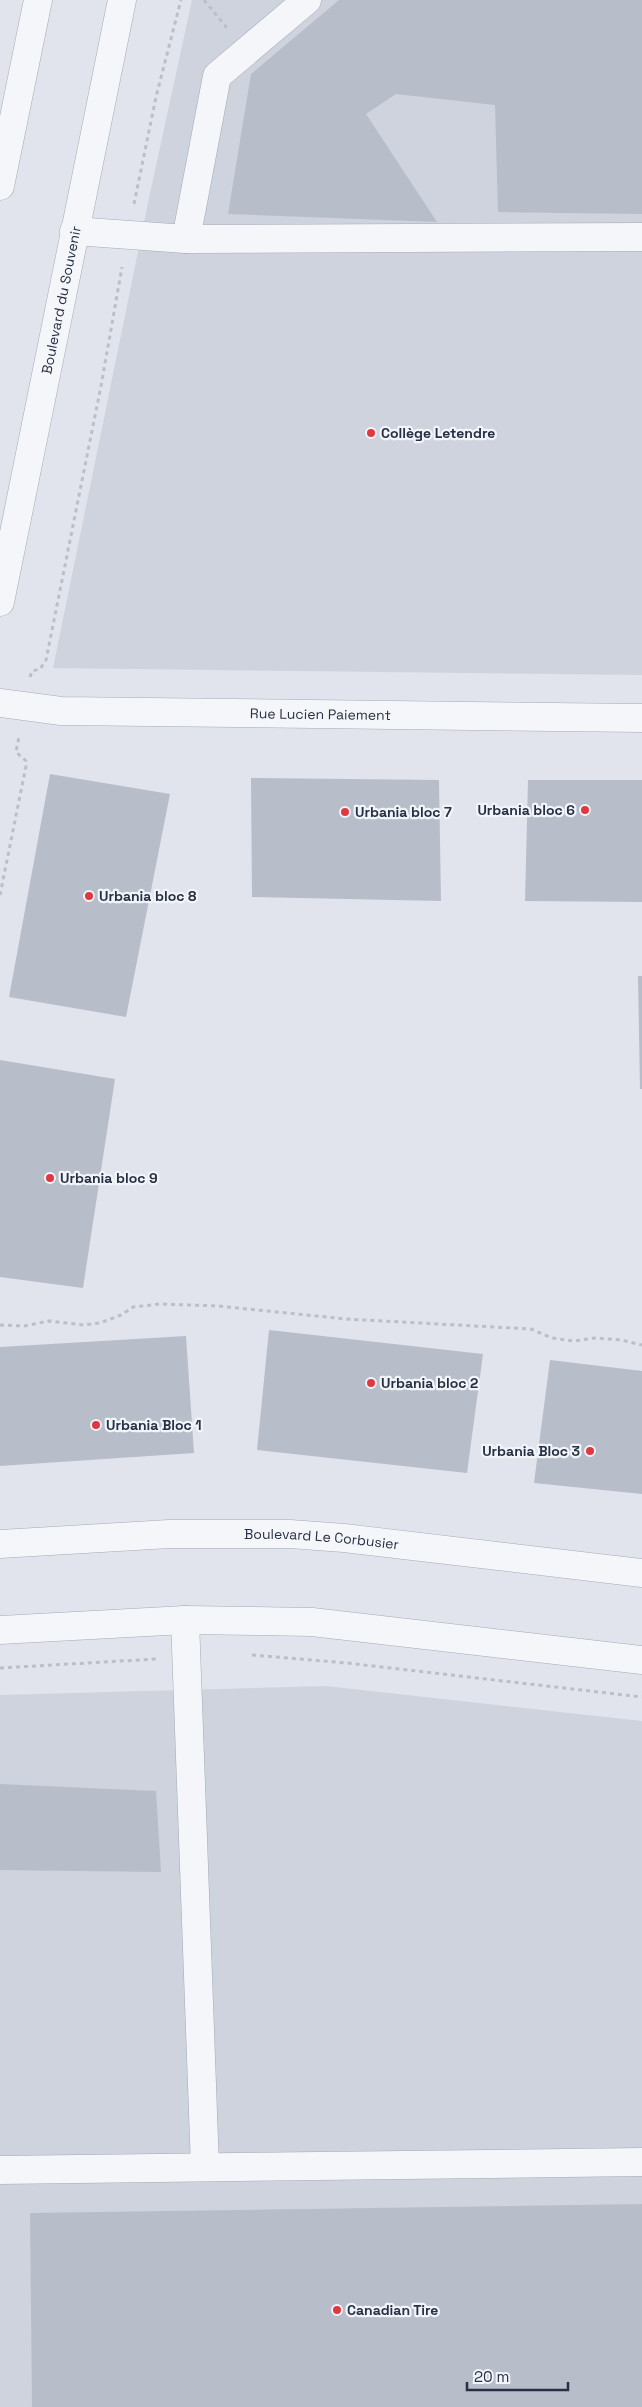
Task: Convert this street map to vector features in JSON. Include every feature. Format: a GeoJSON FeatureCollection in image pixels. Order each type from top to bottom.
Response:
{"type":"FeatureCollection","features":[{"type":"Feature","properties":{"kind":"street"},"geometry":{"type":"LineString","coordinates":[[0,186],[38,0]]}},
{"type":"Feature","properties":{"kind":"street","name":"Boulevard du Souvenir"},"geometry":{"type":"LineString","coordinates":[[0,602],[122,0]]}},
{"type":"Feature","properties":{"kind":"street"},"geometry":{"type":"LineString","coordinates":[[186,239],[217,76],[307,0]]}},
{"type":"Feature","properties":{"kind":"street"},"geometry":{"type":"LineString","coordinates":[[74,231],[186,239],[642,238]]}},
{"type":"Feature","properties":{"kind":"street","name":"Rue Lucien Paiement"},"geometry":{"type":"LineString","coordinates":[[0,703],[61,711],[642,718]]}},
{"type":"Feature","properties":{"kind":"street","name":"Boulevard Le Corbusier"},"geometry":{"type":"LineString","coordinates":[[0,1544],[169,1534],[290,1534],[344,1538],[642,1573]]}},
{"type":"Feature","properties":{"kind":"street"},"geometry":{"type":"LineString","coordinates":[[0,1630],[185,1620],[252,1620],[344,1624],[642,1660]]}},
{"type":"Feature","properties":{"kind":"street"},"geometry":{"type":"LineString","coordinates":[[185,1620],[205,2167]]}},
{"type":"Feature","properties":{"kind":"street"},"geometry":{"type":"LineString","coordinates":[[0,2170],[642,2162]]}},
{"type":"Feature","properties":{"kind":"path"},"geometry":{"type":"LineString","coordinates":[[133,208],[156,97],[181,0]]}},
{"type":"Feature","properties":{"kind":"path"},"geometry":{"type":"LineString","coordinates":[[204,0],[231,33]]}},
{"type":"Feature","properties":{"kind":"path"},"geometry":{"type":"LineString","coordinates":[[32,671],[40,668],[46,660],[101,386],[123,260]]}},
{"type":"Feature","properties":{"kind":"path"},"geometry":{"type":"LineString","coordinates":[[0,895],[26,766],[26,762],[16,752]]}},
{"type":"Feature","properties":{"kind":"path"},"geometry":{"type":"LineString","coordinates":[[0,1325],[24,1326],[48,1321],[84,1325],[100,1323],[121,1315],[133,1307],[146,1304],[218,1306],[346,1319],[531,1329],[552,1338],[574,1341],[595,1338],[621,1340],[642,1346]]}},
{"type":"Feature","properties":{"kind":"path"},"geometry":{"type":"LineString","coordinates":[[244,1655],[338,1662],[642,1697]]}},
{"type":"Feature","properties":{"kind":"path"},"geometry":{"type":"LineString","coordinates":[[0,1668],[144,1660]]}},
{"type":"Feature","properties":{"kind":"shaded area","name":"Collège Letendre"},"geometry":{"type":"Polygon","coordinates":[[[192,0],[642,0],[642,675],[53,668],[149,198],[192,0]]]}},
{"type":"Feature","properties":{"kind":"shaded area"},"geometry":{"type":"Polygon","coordinates":[[[326,1686],[642,1721],[642,2407],[0,2407],[0,1695],[326,1686]]]}},
{"type":"Feature","properties":{"kind":"building"},"geometry":{"type":"Polygon","coordinates":[[[339,0],[642,0],[642,214],[498,212],[495,105],[396,94],[366,114],[437,222],[228,214],[251,74],[339,0]]]}},
{"type":"Feature","properties":{"kind":"building","name":"Urbania bloc 8"},"geometry":{"type":"Polygon","coordinates":[[[50,774],[170,794],[126,1017],[9,997],[50,774]]]}},
{"type":"Feature","properties":{"kind":"building","name":"Urbania bloc 7"},"geometry":{"type":"Polygon","coordinates":[[[251,778],[439,780],[441,901],[252,897],[251,778]]]}},
{"type":"Feature","properties":{"kind":"building","name":"Urbania bloc 6"},"geometry":{"type":"Polygon","coordinates":[[[528,780],[642,780],[642,902],[525,901],[528,780]]]}},
{"type":"Feature","properties":{"kind":"building"},"geometry":{"type":"Polygon","coordinates":[[[638,976],[642,976],[642,1089],[640,1089],[638,976]]]}},
{"type":"Feature","properties":{"kind":"building","name":"Urbania bloc 9"},"geometry":{"type":"Polygon","coordinates":[[[0,1060],[115,1079],[83,1288],[0,1277],[0,1060]]]}},
{"type":"Feature","properties":{"kind":"building","name":"Urbania bloc 2"},"geometry":{"type":"Polygon","coordinates":[[[269,1330],[483,1354],[467,1473],[257,1450],[269,1330]]]}},
{"type":"Feature","properties":{"kind":"building","name":"Urbania Bloc 1"},"geometry":{"type":"Polygon","coordinates":[[[186,1336],[194,1453],[0,1466],[0,1347],[186,1336]]]}},
{"type":"Feature","properties":{"kind":"building","name":"Urbania Bloc 3"},"geometry":{"type":"Polygon","coordinates":[[[550,1360],[642,1371],[642,1494],[534,1483],[550,1360]]]}},
{"type":"Feature","properties":{"kind":"building"},"geometry":{"type":"Polygon","coordinates":[[[0,1784],[156,1791],[161,1872],[0,1870],[0,1784]]]}},
{"type":"Feature","properties":{"kind":"building","name":"Canadian Tire"},"geometry":{"type":"Polygon","coordinates":[[[642,2204],[642,2407],[32,2407],[30,2213],[642,2204]]]}},
{"type":"Feature","properties":{"kind":"place","name":"Collège Letendre"},"geometry":{"type":"Point","coordinates":[371,433]}},
{"type":"Feature","properties":{"kind":"place","name":"Urbania bloc 6"},"geometry":{"type":"Point","coordinates":[585,810]}},
{"type":"Feature","properties":{"kind":"place","name":"Urbania bloc 7"},"geometry":{"type":"Point","coordinates":[345,812]}},
{"type":"Feature","properties":{"kind":"place","name":"Urbania bloc 8"},"geometry":{"type":"Point","coordinates":[89,896]}},
{"type":"Feature","properties":{"kind":"place","name":"Urbania bloc 9"},"geometry":{"type":"Point","coordinates":[50,1178]}},
{"type":"Feature","properties":{"kind":"place","name":"Urbania bloc 2"},"geometry":{"type":"Point","coordinates":[371,1383]}},
{"type":"Feature","properties":{"kind":"place","name":"Urbania Bloc 1"},"geometry":{"type":"Point","coordinates":[96,1425]}},
{"type":"Feature","properties":{"kind":"place","name":"Urbania Bloc 3"},"geometry":{"type":"Point","coordinates":[590,1451]}},
{"type":"Feature","properties":{"kind":"place","name":"Canadian Tire"},"geometry":{"type":"Point","coordinates":[337,2310]}}]}
